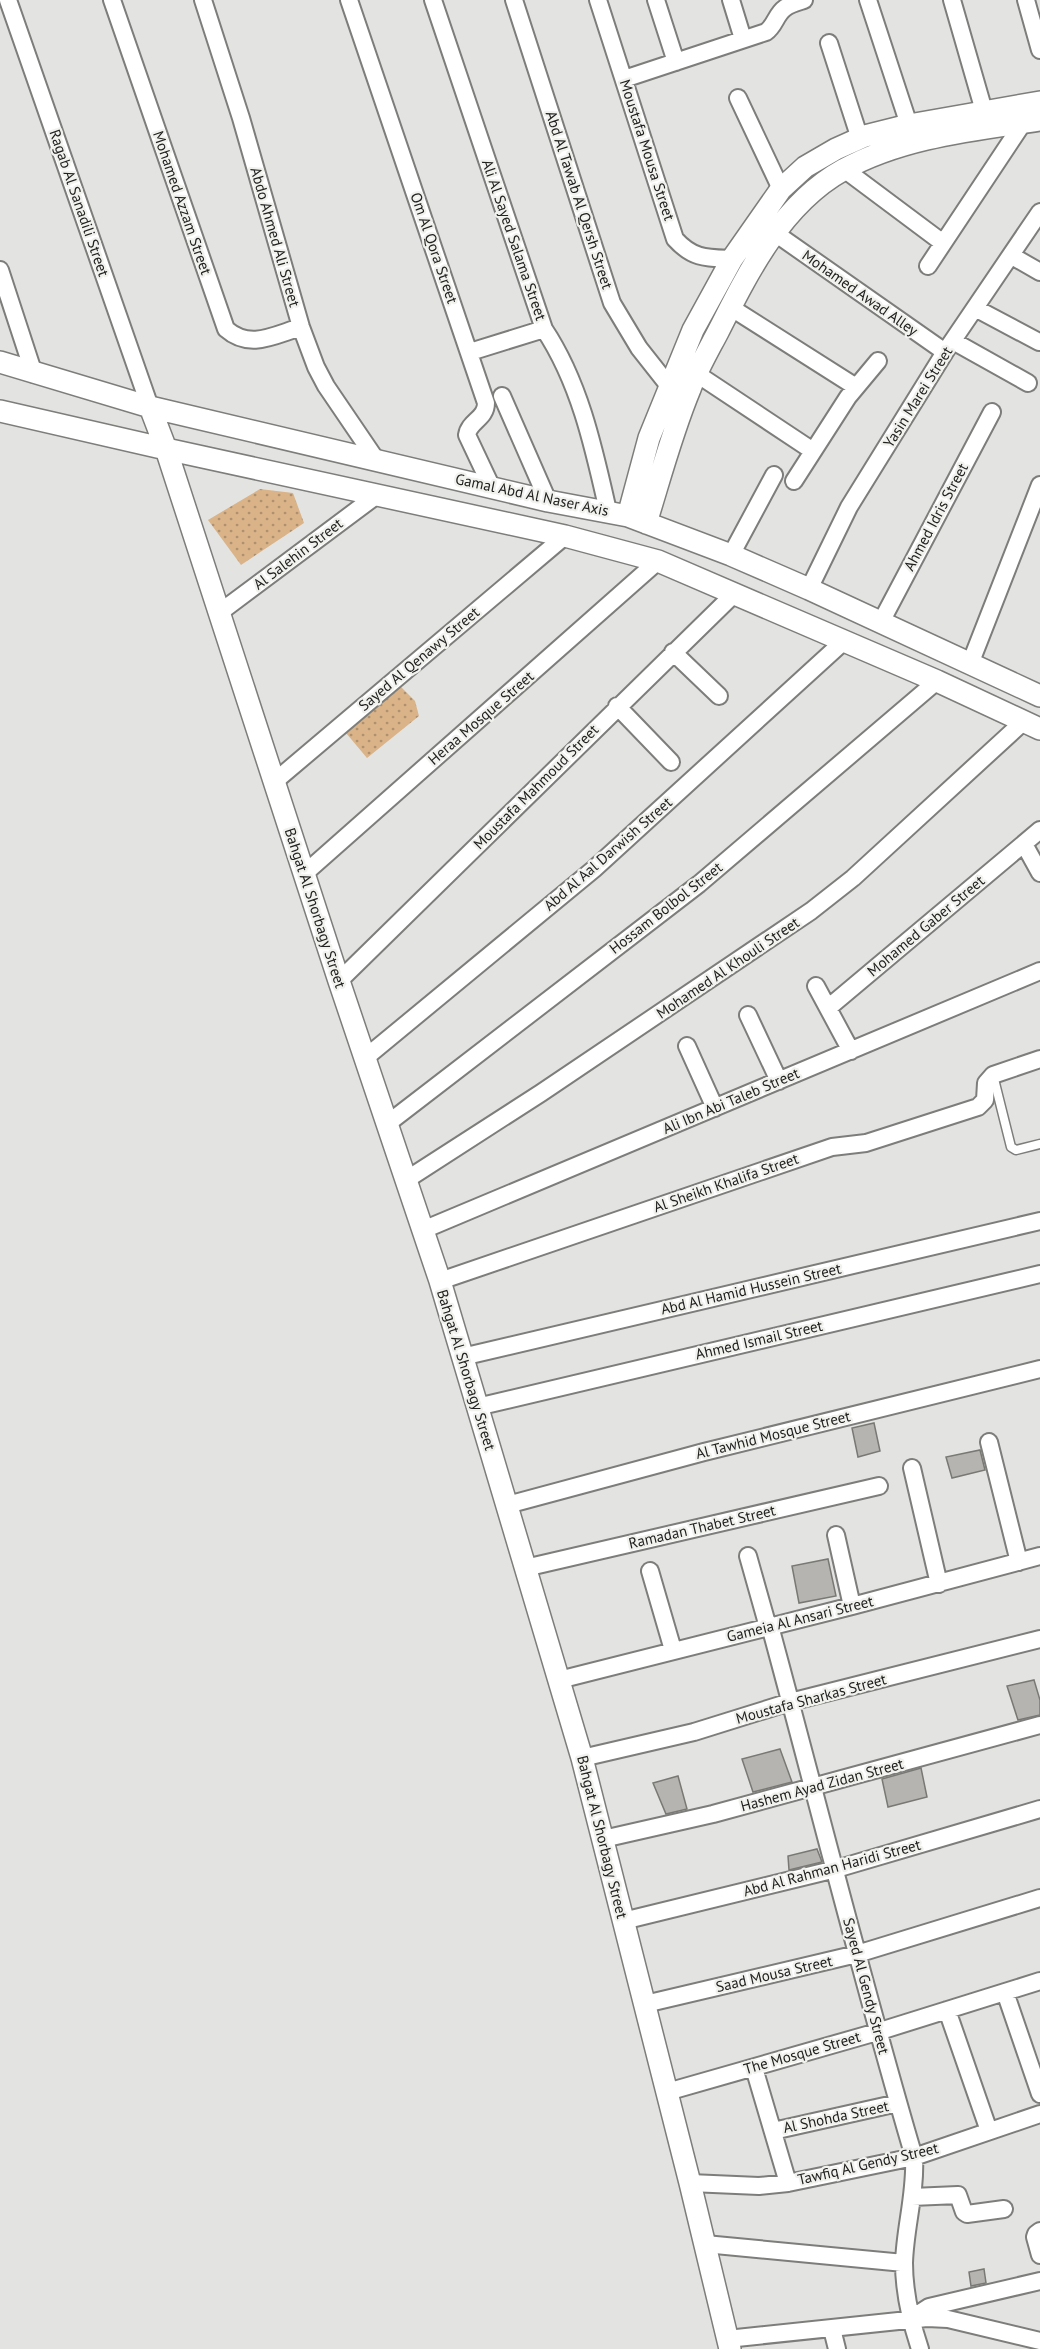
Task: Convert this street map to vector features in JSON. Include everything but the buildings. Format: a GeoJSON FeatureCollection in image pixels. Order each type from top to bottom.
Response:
{"type":"FeatureCollection","features":[{"type":"Feature","properties":{"kind":"street","name":"Ragab Al Sanadili Street"},"geometry":{"type":"LineString","coordinates":[[8,0],[150,407]]}},
{"type":"Feature","properties":{"kind":"street","name":"Mohamed Azzam Street"},"geometry":{"type":"LineString","coordinates":[[112,0],[226,329],[244,340],[253,341],[301,327]]}},
{"type":"Feature","properties":{"kind":"street","name":"Abdo Ahmed Ali Street"},"geometry":{"type":"LineString","coordinates":[[203,0],[241,118],[301,327],[316,367],[326,386],[377,461]]}},
{"type":"Feature","properties":{"kind":"street","name":"Om Al Qora Street"},"geometry":{"type":"LineString","coordinates":[[349,0],[470,352],[486,408],[483,415],[469,427],[467,435],[492,488]]}},
{"type":"Feature","properties":{"kind":"street","name":"Ali Al Sayed Salama Street"},"geometry":{"type":"LineString","coordinates":[[433,0],[544,329],[560,353],[586,422],[627,517]]}},
{"type":"Feature","properties":{"kind":"street","name":"Abd Al Tawab Al Qersh Street"},"geometry":{"type":"LineString","coordinates":[[514,0],[612,303],[639,348],[669,386]]}},
{"type":"Feature","properties":{"kind":"street","name":"Moustafa Mousa Street"},"geometry":{"type":"LineString","coordinates":[[598,0],[675,239],[686,251],[695,256],[732,259]]}},
{"type":"Feature","properties":{"kind":"street"},"geometry":{"type":"LineString","coordinates":[[656,0],[676,62]]}},
{"type":"Feature","properties":{"kind":"street"},"geometry":{"type":"LineString","coordinates":[[731,0],[743,39]]}},
{"type":"Feature","properties":{"kind":"street"},"geometry":{"type":"LineString","coordinates":[[624,79],[766,32],[786,7],[804,0]]}},
{"type":"Feature","properties":{"kind":"street"},"geometry":{"type":"LineString","coordinates":[[868,0],[909,124]]}},
{"type":"Feature","properties":{"kind":"street"},"geometry":{"type":"LineString","coordinates":[[952,0],[984,111]]}},
{"type":"Feature","properties":{"kind":"street"},"geometry":{"type":"LineString","coordinates":[[1026,0],[1040,50]]}},
{"type":"Feature","properties":{"kind":"street"},"geometry":{"type":"LineString","coordinates":[[829,43],[860,139]]}},
{"type":"Feature","properties":{"kind":"street"},"geometry":{"type":"LineString","coordinates":[[738,98],[781,189]]}},
{"type":"Feature","properties":{"kind":"street"},"geometry":{"type":"LineString","coordinates":[[627,517],[649,438],[693,330],[732,259],[781,189],[805,167],[836,148],[860,139],[909,124],[1040,102]]}},
{"type":"Feature","properties":{"kind":"street"},"geometry":{"type":"LineString","coordinates":[[627,517],[675,428],[697,374],[740,287],[793,210],[814,189],[844,169],[888,150],[944,135],[1031,121]]}},
{"type":"Feature","properties":{"kind":"street"},"geometry":{"type":"LineString","coordinates":[[928,266],[1031,121]]}},
{"type":"Feature","properties":{"kind":"street"},"geometry":{"type":"LineString","coordinates":[[844,169],[943,243]]}},
{"type":"Feature","properties":{"kind":"street","name":"Yasin Marei Street"},"geometry":{"type":"LineString","coordinates":[[809,589],[849,507],[949,347],[1040,212]]}},
{"type":"Feature","properties":{"kind":"street","name":"Mohamed Awad Alley"},"geometry":{"type":"LineString","coordinates":[[775,234],[949,347],[1028,383]]}},
{"type":"Feature","properties":{"kind":"street"},"geometry":{"type":"LineString","coordinates":[[1012,256],[1040,272]]}},
{"type":"Feature","properties":{"kind":"street"},"geometry":{"type":"LineString","coordinates":[[0,270],[34,374]]}},
{"type":"Feature","properties":{"kind":"street"},"geometry":{"type":"LineString","coordinates":[[730,307],[856,387]]}},
{"type":"Feature","properties":{"kind":"street"},"geometry":{"type":"LineString","coordinates":[[975,308],[1040,342]]}},
{"type":"Feature","properties":{"kind":"street"},"geometry":{"type":"LineString","coordinates":[[470,352],[544,329]]}},
{"type":"Feature","properties":{"kind":"street"},"geometry":{"type":"LineString","coordinates":[[794,481],[856,387],[878,361]]}},
{"type":"Feature","properties":{"kind":"street","name":"Gamal Abd Al Naser Axis"},"geometry":{"type":"LineString","coordinates":[[0,362],[150,407],[548,501],[627,517],[731,555],[1040,696]]}},
{"type":"Feature","properties":{"kind":"street"},"geometry":{"type":"LineString","coordinates":[[697,374],[813,451]]}},
{"type":"Feature","properties":{"kind":"street"},"geometry":{"type":"LineString","coordinates":[[502,396],[548,501]]}},
{"type":"Feature","properties":{"kind":"street","name":"Bahgat Al Shorbagy Street"},"geometry":{"type":"LineString","coordinates":[[150,407],[166,449],[303,874],[440,1281],[507,1505],[582,1758],[729,2344]]}},
{"type":"Feature","properties":{"kind":"street"},"geometry":{"type":"LineString","coordinates":[[0,411],[565,536],[658,561],[1032,725]]}},
{"type":"Feature","properties":{"kind":"street","name":"Ahmed Idris Street"},"geometry":{"type":"LineString","coordinates":[[880,622],[992,412]]}},
{"type":"Feature","properties":{"kind":"street"},"geometry":{"type":"LineString","coordinates":[[731,555],[774,475]]}},
{"type":"Feature","properties":{"kind":"street"},"geometry":{"type":"LineString","coordinates":[[970,664],[1040,485]]}},
{"type":"Feature","properties":{"kind":"street","name":"Al Salehin Street"},"geometry":{"type":"LineString","coordinates":[[219,613],[376,495]]}},
{"type":"Feature","properties":{"kind":"street","name":"Sayed Al Qenawy Street"},"geometry":{"type":"LineString","coordinates":[[274,782],[565,536]]}},
{"type":"Feature","properties":{"kind":"street","name":"Heraa Mosque Street"},"geometry":{"type":"LineString","coordinates":[[303,874],[658,561]]}},
{"type":"Feature","properties":{"kind":"street","name":"Moustafa Mahmoud Street"},"geometry":{"type":"LineString","coordinates":[[339,981],[617,706],[734,594]]}},
{"type":"Feature","properties":{"kind":"street","name":"Abd Al Aal Darwish Street"},"geometry":{"type":"LineString","coordinates":[[365,1058],[594,869],[844,641]]}},
{"type":"Feature","properties":{"kind":"street"},"geometry":{"type":"LineString","coordinates":[[673,652],[718,696]]}},
{"type":"Feature","properties":{"kind":"street","name":"Hossam Bolbol Street"},"geometry":{"type":"LineString","coordinates":[[387,1124],[699,884],[936,681]]}},
{"type":"Feature","properties":{"kind":"street"},"geometry":{"type":"LineString","coordinates":[[617,706],[671,762]]}},
{"type":"Feature","properties":{"kind":"street","name":"Mohamed Al Khouli Street"},"geometry":{"type":"LineString","coordinates":[[406,1180],[541,1094],[811,911],[1032,725]]}},
{"type":"Feature","properties":{"kind":"street","name":"Mohamed Gaber Street"},"geometry":{"type":"LineString","coordinates":[[828,1008],[1040,831]]}},
{"type":"Feature","properties":{"kind":"street"},"geometry":{"type":"LineString","coordinates":[[1024,844],[1040,873]]}},
{"type":"Feature","properties":{"kind":"street","name":"Ali Ibn Abi Taleb Street"},"geometry":{"type":"LineString","coordinates":[[423,1230],[1040,971]]}},
{"type":"Feature","properties":{"kind":"street"},"geometry":{"type":"LineString","coordinates":[[816,986],[851,1051]]}},
{"type":"Feature","properties":{"kind":"street"},"geometry":{"type":"LineString","coordinates":[[748,1015],[779,1081]]}},
{"type":"Feature","properties":{"kind":"street"},"geometry":{"type":"LineString","coordinates":[[687,1046],[715,1108]]}},
{"type":"Feature","properties":{"kind":"street"},"geometry":{"type":"LineString","coordinates":[[993,1075],[1040,1059]]}},
{"type":"Feature","properties":{"kind":"street","name":"Al Sheikh Khalifa Street"},"geometry":{"type":"LineString","coordinates":[[440,1281],[832,1147],[867,1143],[978,1107],[986,1100],[986,1083],[993,1075]]}},
{"type":"Feature","properties":{"kind":"street","name":"Abd Al Hamid Hussein Street"},"geometry":{"type":"LineString","coordinates":[[462,1357],[1040,1221]]}},
{"type":"Feature","properties":{"kind":"street","name":"Ahmed Ismail Street"},"geometry":{"type":"LineString","coordinates":[[477,1407],[1040,1274]]}},
{"type":"Feature","properties":{"kind":"street","name":"Al Tawhid Mosque Street"},"geometry":{"type":"LineString","coordinates":[[507,1505],[704,1452],[1040,1369]]}},
{"type":"Feature","properties":{"kind":"street"},"geometry":{"type":"LineString","coordinates":[[989,1442],[1019,1562]]}},
{"type":"Feature","properties":{"kind":"street"},"geometry":{"type":"LineString","coordinates":[[912,1468],[939,1584]]}},
{"type":"Feature","properties":{"kind":"street","name":"Ramadan Thabet Street"},"geometry":{"type":"LineString","coordinates":[[525,1568],[879,1486]]}},
{"type":"Feature","properties":{"kind":"street"},"geometry":{"type":"LineString","coordinates":[[837,1535],[852,1606]]}},
{"type":"Feature","properties":{"kind":"street","name":"Sayed Al Gendy Street"},"geometry":{"type":"LineString","coordinates":[[748,1556],[836,1869],[877,2031],[914,2157],[915,2178],[904,2263],[910,2321],[920,2349]]}},
{"type":"Feature","properties":{"kind":"street","name":"Gameia Al Ansari Street"},"geometry":{"type":"LineString","coordinates":[[559,1680],[939,1584],[1040,1556]]}},
{"type":"Feature","properties":{"kind":"street"},"geometry":{"type":"LineString","coordinates":[[650,1571],[673,1650]]}},
{"type":"Feature","properties":{"kind":"street","name":"Moustafa Sharkas Street"},"geometry":{"type":"LineString","coordinates":[[582,1758],[694,1732],[790,1702],[1040,1639]]}},
{"type":"Feature","properties":{"kind":"street","name":"Hashem Ayad Zidan Street"},"geometry":{"type":"LineString","coordinates":[[603,1839],[713,1814],[1040,1725]]}},
{"type":"Feature","properties":{"kind":"street","name":"Abd Al Rahman Haridi Street"},"geometry":{"type":"LineString","coordinates":[[623,1921],[836,1869],[1040,1809]]}},
{"type":"Feature","properties":{"kind":"street","name":"Saad Mousa Street"},"geometry":{"type":"LineString","coordinates":[[645,2004],[857,1954],[1040,1898]]}},
{"type":"Feature","properties":{"kind":"street","name":"The Mosque Street"},"geometry":{"type":"LineString","coordinates":[[667,2092],[754,2068],[1040,1981]]}},
{"type":"Feature","properties":{"kind":"street"},"geometry":{"type":"LineString","coordinates":[[1005,1992],[1040,2094]]}},
{"type":"Feature","properties":{"kind":"street"},"geometry":{"type":"LineString","coordinates":[[947,2010],[989,2131]]}},
{"type":"Feature","properties":{"kind":"street"},"geometry":{"type":"LineString","coordinates":[[754,2068],[788,2183]]}},
{"type":"Feature","properties":{"kind":"street","name":"Al Shohda Street"},"geometry":{"type":"LineString","coordinates":[[773,2131],[898,2103]]}},
{"type":"Feature","properties":{"kind":"street","name":"Tawfiq Al Gendy Street"},"geometry":{"type":"LineString","coordinates":[[690,2183],[759,2186],[788,2183],[914,2157],[1040,2114]]}},
{"type":"Feature","properties":{"kind":"street"},"geometry":{"type":"LineString","coordinates":[[912,2197],[958,2194],[964,2212],[967,2214],[1004,2209]]}},
{"type":"Feature","properties":{"kind":"street"},"geometry":{"type":"LineString","coordinates":[[1040,2231],[1035,2237],[1040,2255]]}},
{"type":"Feature","properties":{"kind":"street"},"geometry":{"type":"LineString","coordinates":[[705,2244],[904,2263]]}},
{"type":"Feature","properties":{"kind":"street"},"geometry":{"type":"LineString","coordinates":[[910,2321],[921,2310],[929,2307],[1040,2281]]}},
{"type":"Feature","properties":{"kind":"street"},"geometry":{"type":"LineString","coordinates":[[729,2344],[832,2329],[938,2318],[1040,2341]]}},
{"type":"Feature","properties":{"kind":"street"},"geometry":{"type":"LineString","coordinates":[[832,2329],[837,2349]]}},
{"type":"Feature","properties":{"kind":"street"},"geometry":{"type":"LineString","coordinates":[[1000,2332],[1005,2349]]}},
{"type":"Feature","properties":{"kind":"lane"},"geometry":{"type":"LineString","coordinates":[[993,1075],[1011,1148],[1016,1150],[1040,1144]]}},
{"type":"Feature","properties":{"kind":"shaded area"},"geometry":{"type":"Polygon","coordinates":[[[260,489],[293,493],[304,523],[241,565],[208,520],[260,489]]]}},
{"type":"Feature","properties":{"kind":"shaded area"},"geometry":{"type":"Polygon","coordinates":[[[394,680],[415,701],[419,716],[367,758],[346,733],[394,680]]]}}]}
